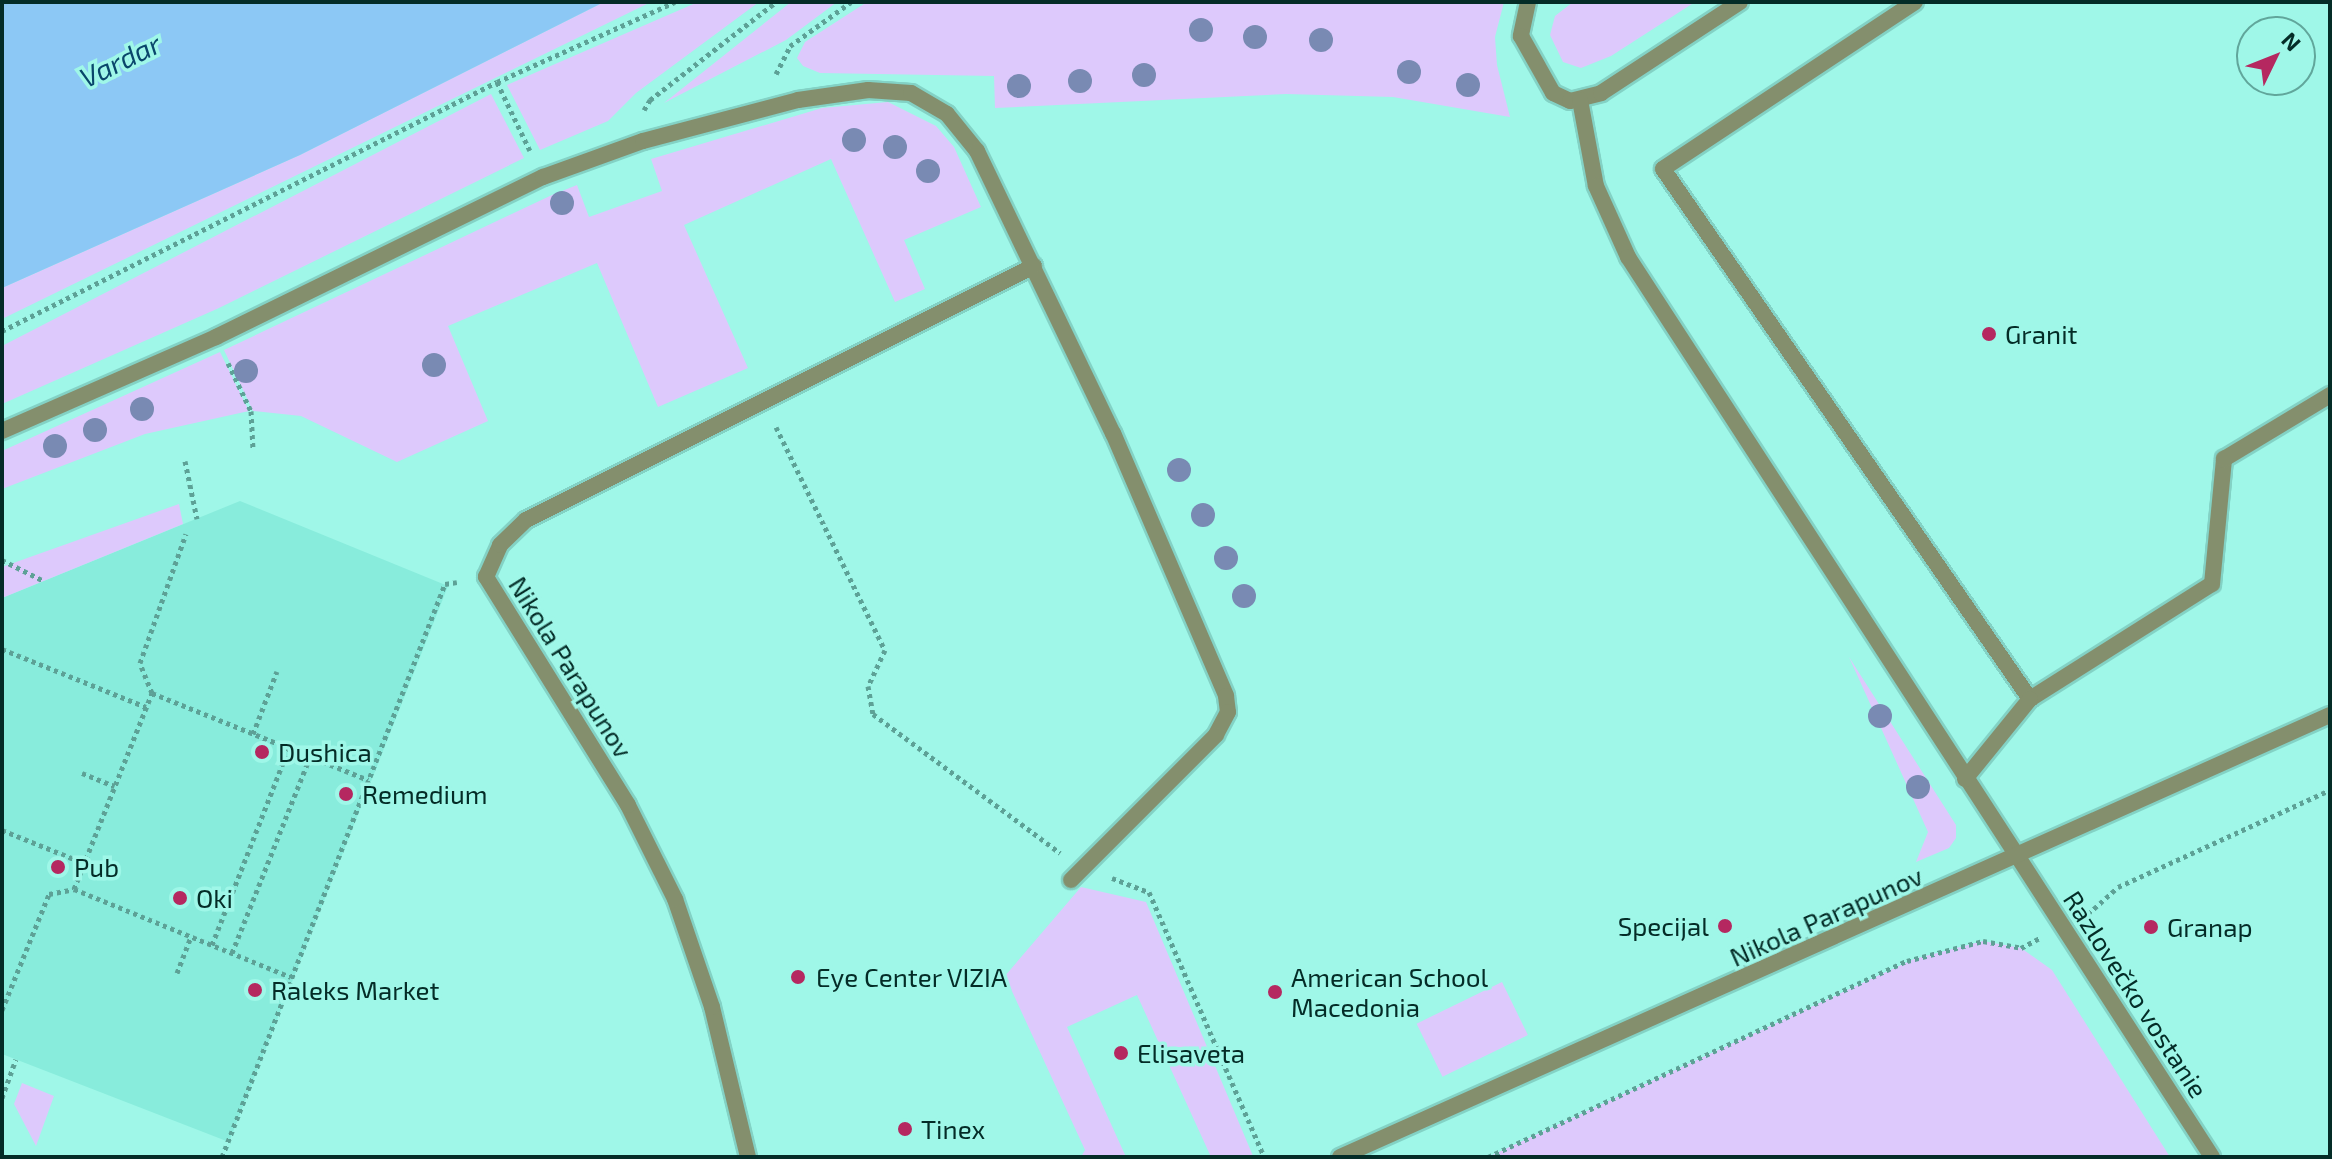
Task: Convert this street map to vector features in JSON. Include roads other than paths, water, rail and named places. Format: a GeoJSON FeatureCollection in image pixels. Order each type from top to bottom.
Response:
{"type":"FeatureCollection","features":[{"type":"Feature","properties":{"kind":"street"},"geometry":{"type":"LineString","coordinates":[[1528,2],[1521,36],[1538,71],[1553,93],[1580,100],[1601,93],[1740,2]]}},
{"type":"Feature","properties":{"kind":"street"},"geometry":{"type":"LineString","coordinates":[[1915,2],[1663,169],[2030,699]]}},
{"type":"Feature","properties":{"kind":"street"},"geometry":{"type":"LineString","coordinates":[[2,431],[216,337],[543,177],[621,149],[798,100],[868,90],[911,93],[938,108],[963,131],[1034,266],[1226,696],[1228,712],[1216,735],[1077,875]]}},
{"type":"Feature","properties":{"kind":"street","name":"Razlovečko vostanie"},"geometry":{"type":"LineString","coordinates":[[1580,100],[1596,186],[1628,257],[1965,779],[2065,926],[2212,1157]]}},
{"type":"Feature","properties":{"kind":"street","name":"Nikola Parapunov"},"geometry":{"type":"LineString","coordinates":[[748,1157],[712,1007],[675,899],[628,805],[486,577],[500,545],[526,520],[1034,266]]}},
{"type":"Feature","properties":{"kind":"street"},"geometry":{"type":"LineString","coordinates":[[1965,779],[2030,699],[2212,584],[2224,459],[2330,395]]}},
{"type":"Feature","properties":{"kind":"street","name":"Nikola Parapunov"},"geometry":{"type":"LineString","coordinates":[[1340,1157],[2018,857],[2330,715]]}},
{"type":"Feature","properties":{"kind":"water","name":"Vardar"},"geometry":{"type":"Polygon","coordinates":[[[2,2],[604,2],[300,155],[2,288],[2,2]]]}},
{"type":"Feature","properties":{"kind":"place","name":"Granit"},"geometry":{"type":"Point","coordinates":[1989,334]}},
{"type":"Feature","properties":{"kind":"place","name":"Dushica"},"geometry":{"type":"Point","coordinates":[262,752]}},
{"type":"Feature","properties":{"kind":"place","name":"Remedium"},"geometry":{"type":"Point","coordinates":[346,794]}},
{"type":"Feature","properties":{"kind":"place","name":"Pub"},"geometry":{"type":"Point","coordinates":[58,867]}},
{"type":"Feature","properties":{"kind":"place","name":"Oki"},"geometry":{"type":"Point","coordinates":[180,898]}},
{"type":"Feature","properties":{"kind":"place","name":"Specijal"},"geometry":{"type":"Point","coordinates":[1725,926]}},
{"type":"Feature","properties":{"kind":"place","name":"Granap"},"geometry":{"type":"Point","coordinates":[2151,927]}},
{"type":"Feature","properties":{"kind":"place","name":"Eye Center VIZIA"},"geometry":{"type":"Point","coordinates":[798,977]}},
{"type":"Feature","properties":{"kind":"place","name":"Raleks Market"},"geometry":{"type":"Point","coordinates":[255,990]}},
{"type":"Feature","properties":{"kind":"place","name":"American School Macedonia"},"geometry":{"type":"Point","coordinates":[1275,992]}},
{"type":"Feature","properties":{"kind":"place","name":"Elisaveta"},"geometry":{"type":"Point","coordinates":[1121,1053]}},
{"type":"Feature","properties":{"kind":"place","name":"Tinex"},"geometry":{"type":"Point","coordinates":[905,1129]}}]}
